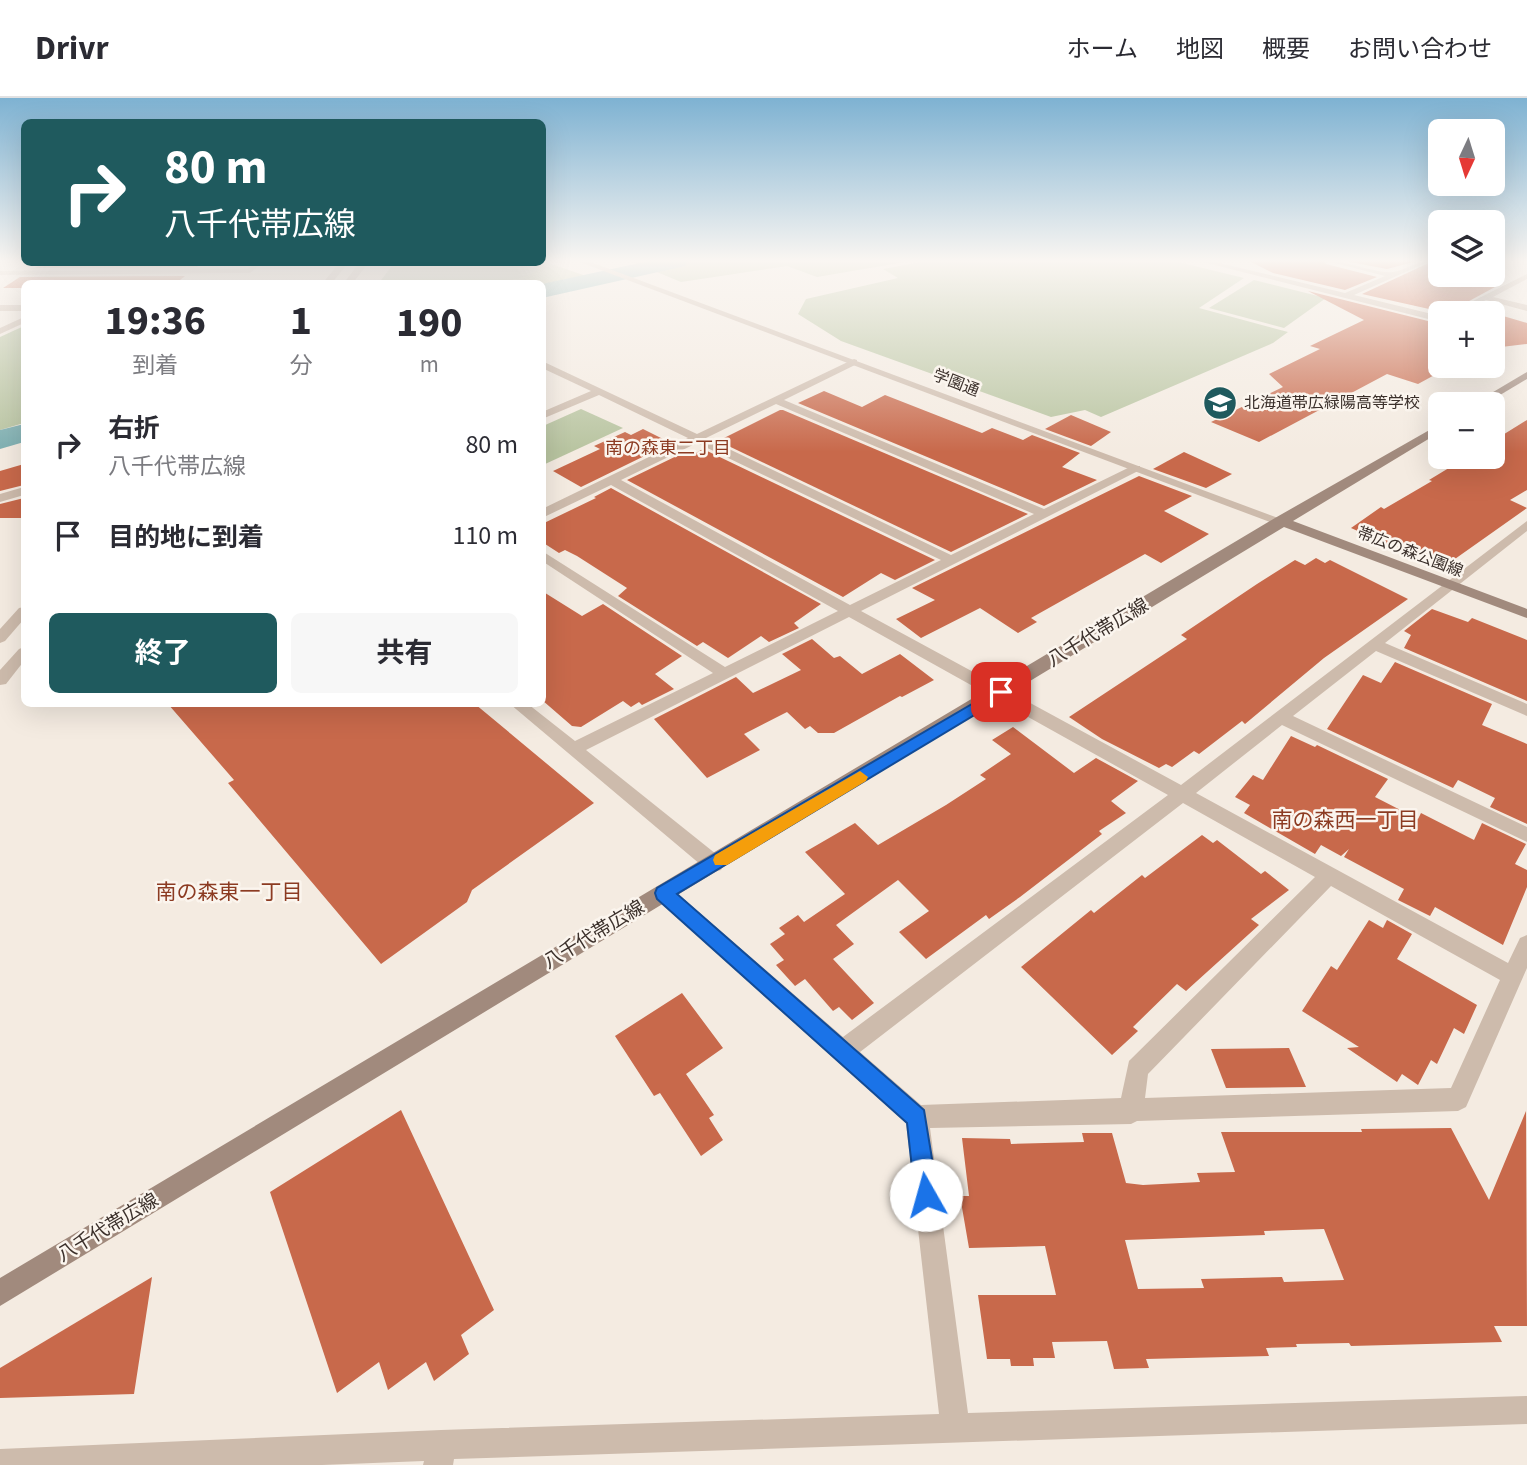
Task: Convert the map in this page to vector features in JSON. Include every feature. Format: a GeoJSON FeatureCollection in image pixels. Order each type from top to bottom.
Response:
{"type":"FeatureCollection","features":[{"type":"Feature","properties":{"kind":"main road"},"geometry":{"type":"LineString","coordinates":[[1499,392],[1527,376]]}},
{"type":"Feature","properties":{"kind":"main road","name":"八千代帯広線"},"geometry":{"type":"LineString","coordinates":[[0,1293],[1428,434]]}},
{"type":"Feature","properties":{"kind":"main road","name":"帯広の森公園線"},"geometry":{"type":"LineString","coordinates":[[1280,521],[1527,614]]}},
{"type":"Feature","properties":{"kind":"street","name":"学園通"},"geometry":{"type":"LineString","coordinates":[[754,325],[1280,521]]}},
{"type":"Feature","properties":{"kind":"street"},"geometry":{"type":"LineString","coordinates":[[546,512],[854,362]]}},
{"type":"Feature","properties":{"kind":"street"},"geometry":{"type":"LineString","coordinates":[[546,367],[700,438],[951,560]]}},
{"type":"Feature","properties":{"kind":"street"},"geometry":{"type":"LineString","coordinates":[[546,414],[598,392]]}},
{"type":"Feature","properties":{"kind":"street"},"geometry":{"type":"LineString","coordinates":[[775,400],[1045,514]]}},
{"type":"Feature","properties":{"kind":"street"},"geometry":{"type":"LineString","coordinates":[[574,749],[722,672],[1136,468]]}},
{"type":"Feature","properties":{"kind":"street"},"geometry":{"type":"LineString","coordinates":[[611,480],[1001,692],[1513,976]]}},
{"type":"Feature","properties":{"kind":"street"},"geometry":{"type":"LineString","coordinates":[[0,498],[21,492]]}},
{"type":"Feature","properties":{"kind":"street"},"geometry":{"type":"LineString","coordinates":[[841,1052],[1182,794],[1527,525]]}},
{"type":"Feature","properties":{"kind":"street"},"geometry":{"type":"LineString","coordinates":[[546,558],[722,672]]}},
{"type":"Feature","properties":{"kind":"street"},"geometry":{"type":"LineString","coordinates":[[0,638],[21,614]]}},
{"type":"Feature","properties":{"kind":"street"},"geometry":{"type":"LineString","coordinates":[[1373,644],[1527,710]]}},
{"type":"Feature","properties":{"kind":"street"},"geometry":{"type":"LineString","coordinates":[[0,680],[21,656]]}},
{"type":"Feature","properties":{"kind":"street"},"geometry":{"type":"LineString","coordinates":[[522,707],[715,864]]}},
{"type":"Feature","properties":{"kind":"street"},"geometry":{"type":"LineString","coordinates":[[1280,717],[1527,835]]}},
{"type":"Feature","properties":{"kind":"street"},"geometry":{"type":"LineString","coordinates":[[1131,1112],[1137,1069],[1329,875]]}},
{"type":"Feature","properties":{"kind":"street"},"geometry":{"type":"LineString","coordinates":[[663,893],[917,1117],[1131,1112],[1458,1099],[1527,944]]}},
{"type":"Feature","properties":{"kind":"street"},"geometry":{"type":"LineString","coordinates":[[917,1117],[955,1429]]}},
{"type":"Feature","properties":{"kind":"street"},"geometry":{"type":"LineString","coordinates":[[0,1464],[440,1455],[955,1429],[1527,1410]]}},
{"type":"Feature","properties":{"kind":"green space"},"geometry":{"type":"Polygon","coordinates":[[[815,325],[1261,325],[1288,332],[1273,343],[1101,417],[1085,410],[1051,417],[841,341],[815,325]]]}},
{"type":"Feature","properties":{"kind":"green space"},"geometry":{"type":"Polygon","coordinates":[[[21,327],[21,424],[0,430],[0,337],[21,327]]]}},
{"type":"Feature","properties":{"kind":"green space"},"geometry":{"type":"Polygon","coordinates":[[[581,409],[623,428],[546,464],[546,425],[581,409]]]}},
{"type":"Feature","properties":{"kind":"building"},"geometry":{"type":"Polygon","coordinates":[[[1354,325],[1428,325],[1429,378],[1418,384],[1387,374],[1259,442],[1211,422],[1283,387],[1269,374],[1320,349],[1310,346],[1354,325]]]}},
{"type":"Feature","properties":{"kind":"building"},"geometry":{"type":"Polygon","coordinates":[[[1505,325],[1527,325],[1527,344],[1505,347],[1505,325]]]}},
{"type":"Feature","properties":{"kind":"building"},"geometry":{"type":"Polygon","coordinates":[[[824,391],[862,407],[885,395],[982,433],[992,428],[1023,440],[1032,435],[1080,453],[1062,467],[1097,480],[1044,506],[798,403],[824,391]]]}},
{"type":"Feature","properties":{"kind":"building"},"geometry":{"type":"Polygon","coordinates":[[[780,410],[1028,514],[951,552],[718,441],[780,410]]]}},
{"type":"Feature","properties":{"kind":"building"},"geometry":{"type":"Polygon","coordinates":[[[1071,415],[1111,432],[1091,446],[1045,429],[1071,415]]]}},
{"type":"Feature","properties":{"kind":"building"},"geometry":{"type":"Polygon","coordinates":[[[1527,420],[1527,490],[1510,500],[1527,508],[1445,566],[1351,528],[1381,507],[1384,509],[1432,481],[1429,480],[1447,469],[1505,469],[1505,434],[1527,420]]]}},
{"type":"Feature","properties":{"kind":"building"},"geometry":{"type":"Polygon","coordinates":[[[643,429],[671,443],[581,487],[553,471],[600,449],[594,446],[625,432],[631,435],[643,429]]]}},
{"type":"Feature","properties":{"kind":"building"},"geometry":{"type":"Polygon","coordinates":[[[703,449],[935,560],[895,580],[881,573],[843,597],[627,480],[687,451],[694,454],[703,449]]]}},
{"type":"Feature","properties":{"kind":"building"},"geometry":{"type":"Polygon","coordinates":[[[1184,452],[1232,474],[1206,488],[1153,469],[1184,452]]]}},
{"type":"Feature","properties":{"kind":"building"},"geometry":{"type":"Polygon","coordinates":[[[21,465],[21,486],[0,491],[0,471],[21,465]]]}},
{"type":"Feature","properties":{"kind":"building"},"geometry":{"type":"Polygon","coordinates":[[[1139,476],[1192,496],[1164,511],[1209,534],[1161,563],[1145,554],[1031,618],[1037,622],[1018,633],[980,608],[921,638],[896,619],[935,600],[912,588],[1139,476]]]}},
{"type":"Feature","properties":{"kind":"building"},"geometry":{"type":"Polygon","coordinates":[[[611,488],[821,604],[794,623],[799,628],[769,642],[761,636],[728,658],[703,642],[697,646],[618,596],[627,588],[577,556],[565,550],[559,553],[546,545],[546,522],[596,498],[594,497],[611,488]]]}},
{"type":"Feature","properties":{"kind":"building"},"geometry":{"type":"Polygon","coordinates":[[[21,499],[21,518],[0,518],[0,504],[21,499]]]}},
{"type":"Feature","properties":{"kind":"building"},"geometry":{"type":"Polygon","coordinates":[[[1316,558],[1325,563],[1330,560],[1408,599],[1324,658],[1245,724],[1242,721],[1199,754],[1194,751],[1172,767],[1166,764],[1159,768],[1102,739],[1069,717],[1187,639],[1181,635],[1257,584],[1295,560],[1305,565],[1316,558]]]}},
{"type":"Feature","properties":{"kind":"building"},"geometry":{"type":"Polygon","coordinates":[[[546,594],[582,616],[603,604],[682,656],[655,674],[674,689],[642,705],[639,702],[631,707],[623,701],[581,727],[572,726],[546,703],[546,594]]]}},
{"type":"Feature","properties":{"kind":"building"},"geometry":{"type":"Polygon","coordinates":[[[1432,609],[1468,622],[1472,618],[1527,640],[1527,701],[1404,648],[1411,635],[1404,631],[1432,609]]]}},
{"type":"Feature","properties":{"kind":"building"},"geometry":{"type":"Polygon","coordinates":[[[812,639],[834,658],[840,656],[862,674],[900,654],[934,680],[834,733],[818,733],[810,726],[805,729],[787,712],[744,734],[760,750],[707,778],[654,719],[736,677],[753,693],[801,670],[782,654],[812,639]]]}},
{"type":"Feature","properties":{"kind":"building"},"geometry":{"type":"Polygon","coordinates":[[[1395,662],[1492,704],[1482,725],[1527,744],[1527,824],[1490,807],[1495,798],[1458,780],[1453,788],[1327,729],[1363,675],[1381,683],[1395,662]]]}},
{"type":"Feature","properties":{"kind":"building"},"geometry":{"type":"Polygon","coordinates":[[[171,707],[479,707],[594,803],[472,890],[467,902],[381,964],[228,783],[234,780],[171,707]]]}},
{"type":"Feature","properties":{"kind":"building"},"geometry":{"type":"Polygon","coordinates":[[[1013,727],[1074,773],[1096,758],[1138,781],[1111,801],[1126,813],[1099,831],[1102,834],[1020,897],[989,919],[986,915],[926,959],[899,932],[929,911],[898,880],[836,925],[854,944],[833,959],[874,1003],[852,1020],[839,1007],[833,1011],[805,979],[795,986],[776,965],[784,960],[770,944],[785,934],[779,928],[798,915],[804,922],[845,894],[805,852],[855,823],[878,845],[946,805],[986,779],[980,775],[1011,754],[992,740],[1013,727]]]}},
{"type":"Feature","properties":{"kind":"building"},"geometry":{"type":"Polygon","coordinates":[[[1291,736],[1315,747],[1317,745],[1388,779],[1375,797],[1418,819],[1421,813],[1474,840],[1482,823],[1526,844],[1515,864],[1527,870],[1527,887],[1503,945],[1435,907],[1430,916],[1398,900],[1404,889],[1344,857],[1349,849],[1341,856],[1321,845],[1315,854],[1244,813],[1250,805],[1235,797],[1253,775],[1263,780],[1291,736]]]}},
{"type":"Feature","properties":{"kind":"building"},"geometry":{"type":"Polygon","coordinates":[[[1202,835],[1213,843],[1217,840],[1261,874],[1265,871],[1289,890],[1251,919],[1259,925],[1186,991],[1177,984],[1133,1027],[1138,1031],[1112,1055],[1021,967],[1091,910],[1094,913],[1142,875],[1145,878],[1202,835]]]}},
{"type":"Feature","properties":{"kind":"building"},"geometry":{"type":"Polygon","coordinates":[[[1369,920],[1383,928],[1387,920],[1412,934],[1397,959],[1477,1005],[1464,1034],[1454,1028],[1437,1064],[1431,1060],[1418,1085],[1402,1074],[1397,1082],[1347,1048],[1359,1047],[1302,1011],[1331,966],[1337,970],[1369,920]]]}},
{"type":"Feature","properties":{"kind":"building"},"geometry":{"type":"Polygon","coordinates":[[[682,993],[723,1048],[686,1074],[714,1115],[709,1118],[723,1140],[701,1156],[660,1093],[654,1096],[615,1036],[682,993]]]}},
{"type":"Feature","properties":{"kind":"building"},"geometry":{"type":"Polygon","coordinates":[[[1289,1048],[1306,1087],[1226,1088],[1211,1049],[1289,1048]]]}},
{"type":"Feature","properties":{"kind":"building"},"geometry":{"type":"Polygon","coordinates":[[[401,1110],[494,1310],[461,1335],[469,1354],[434,1381],[426,1362],[388,1390],[379,1362],[337,1393],[270,1192],[401,1110]]]}},
{"type":"Feature","properties":{"kind":"building"},"geometry":{"type":"Polygon","coordinates":[[[1526,1111],[1527,1326],[1494,1326],[1502,1342],[1351,1346],[1349,1343],[1296,1344],[1297,1347],[1266,1348],[1269,1356],[1146,1359],[1149,1368],[1114,1369],[1107,1341],[1052,1342],[1055,1358],[1033,1358],[1034,1366],[1011,1366],[1010,1359],[987,1359],[978,1295],[1056,1295],[1045,1246],[969,1248],[960,1196],[969,1196],[962,1138],[1010,1139],[1011,1144],[1084,1142],[1082,1133],[1112,1133],[1126,1183],[1143,1185],[1200,1182],[1197,1173],[1235,1172],[1221,1132],[1362,1132],[1361,1129],[1451,1128],[1489,1200],[1526,1111]],[[1324,1229],[1264,1231],[1265,1235],[1125,1240],[1138,1289],[1204,1288],[1201,1279],[1282,1277],[1284,1282],[1344,1280],[1324,1229]]]}},
{"type":"Feature","properties":{"kind":"building"},"geometry":{"type":"Polygon","coordinates":[[[152,1277],[134,1394],[0,1398],[0,1368],[152,1277]]]}},
{"type":"Feature","properties":{"kind":"waterway"},"geometry":{"type":"LineString","coordinates":[[0,440],[21,434]]}},
{"type":"Feature","properties":{"kind":"slow traffic"},"geometry":{"type":"LineString","coordinates":[[721,860],[860,777]]}},
{"type":"Feature","properties":{"kind":"place","name":"北海道帯広緑陽高等学校"},"geometry":{"type":"Point","coordinates":[1220,403]}},
{"type":"Feature","properties":{"kind":"district","name":"南の森東二丁目"},"geometry":{"type":"Point","coordinates":[668,448]}},
{"type":"Feature","properties":{"kind":"district","name":"南の森西一丁目"},"geometry":{"type":"Point","coordinates":[1345,820]}},
{"type":"Feature","properties":{"kind":"district","name":"南の森東一丁目"},"geometry":{"type":"Point","coordinates":[229,892]}},
{"type":"Feature","properties":{"kind":"route"},"geometry":{"type":"LineString","coordinates":[[926,1195],[917,1117],[663,893],[1001,692]]}}]}
